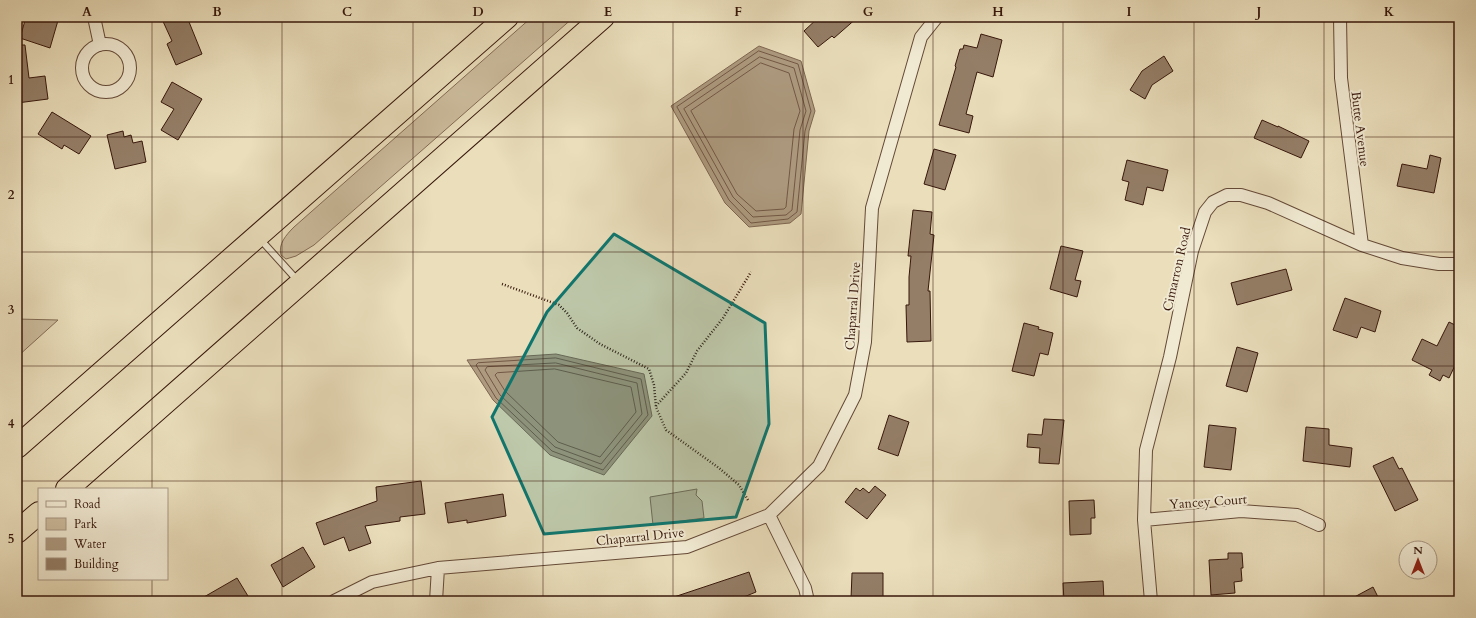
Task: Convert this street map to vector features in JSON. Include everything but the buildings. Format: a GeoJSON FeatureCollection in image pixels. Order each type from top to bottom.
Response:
{"type":"FeatureCollection","features":[{"type":"Feature","properties":{"kind":"highway"},"geometry":{"type":"LineString","coordinates":[[17,447],[507,17]]}},
{"type":"Feature","properties":{"kind":"highway"},"geometry":{"type":"LineString","coordinates":[[67,488],[603,17]]}},
{"type":"Feature","properties":{"kind":"highway"},"geometry":{"type":"LineString","coordinates":[[17,532],[38,514]]}},
{"type":"Feature","properties":{"kind":"street"},"geometry":{"type":"LineString","coordinates":[[94,17],[100,45]]}},
{"type":"Feature","properties":{"kind":"street","name":"Chaparral Drive"},"geometry":{"type":"LineString","coordinates":[[334,601],[372,582],[438,568],[687,547],[769,515],[819,466],[854,395],[865,342],[872,208],[922,37],[937,17]]}},
{"type":"Feature","properties":{"kind":"street","name":"Butte Avenue"},"geometry":{"type":"LineString","coordinates":[[1340,17],[1341,78],[1362,245]]}},
{"type":"Feature","properties":{"kind":"street"},"geometry":{"type":"LineString","coordinates":[[109,44],[118,47],[126,53],[130,62],[130,71],[127,80],[121,88],[112,92],[103,93],[94,90],[87,83],[82,74],[82,65],[85,56],[91,49],[100,45],[109,44]]}},
{"type":"Feature","properties":{"kind":"street","name":"Cimarron Road"},"geometry":{"type":"LineString","coordinates":[[1151,601],[1144,520],[1146,450],[1170,357],[1192,251],[1204,212],[1213,202],[1228,195],[1241,195],[1268,203],[1362,245],[1402,258],[1439,264],[1459,264]]}},
{"type":"Feature","properties":{"kind":"street","name":"Yancey Court"},"geometry":{"type":"LineString","coordinates":[[1144,520],[1241,511],[1297,515],[1319,525]]}},
{"type":"Feature","properties":{"kind":"street"},"geometry":{"type":"LineString","coordinates":[[769,515],[805,588],[808,601]]}},
{"type":"Feature","properties":{"kind":"street"},"geometry":{"type":"LineString","coordinates":[[436,601],[438,568]]}},
{"type":"Feature","properties":{"kind":"lane"},"geometry":{"type":"LineString","coordinates":[[258,236],[301,284]]}},
{"type":"Feature","properties":{"kind":"path"},"geometry":{"type":"LineString","coordinates":[[656,407],[686,373],[697,350],[723,318],[751,272]]}},
{"type":"Feature","properties":{"kind":"path"},"geometry":{"type":"LineString","coordinates":[[502,284],[559,305],[567,313],[577,328],[600,344],[649,369],[654,385],[656,407],[666,430],[724,472],[739,485],[748,500]]}},
{"type":"Feature","properties":{"kind":"highlighted area"},"geometry":{"type":"Polygon","coordinates":[[[614,234],[765,323],[769,424],[736,517],[544,534],[492,417],[547,312],[614,234]]]}},
{"type":"Feature","properties":{"kind":"green space"},"geometry":{"type":"Polygon","coordinates":[[[532,17],[574,17],[314,245],[296,256],[286,259],[281,255],[280,251],[282,243],[294,227],[532,17]]]}},
{"type":"Feature","properties":{"kind":"green space"},"geometry":{"type":"Polygon","coordinates":[[[17,319],[58,320],[17,357],[17,319]]]}},
{"type":"Feature","properties":{"kind":"green space"},"geometry":{"type":"Polygon","coordinates":[[[697,489],[696,495],[702,501],[704,518],[653,525],[650,497],[697,489]]]}},
{"type":"Feature","properties":{"kind":"water"},"geometry":{"type":"Polygon","coordinates":[[[759,46],[801,61],[815,111],[809,131],[801,214],[790,223],[749,227],[725,203],[671,106],[759,46]]]}},
{"type":"Feature","properties":{"kind":"water"},"geometry":{"type":"Polygon","coordinates":[[[556,354],[644,374],[652,416],[604,475],[550,455],[493,400],[467,360],[556,354]]]}}]}
